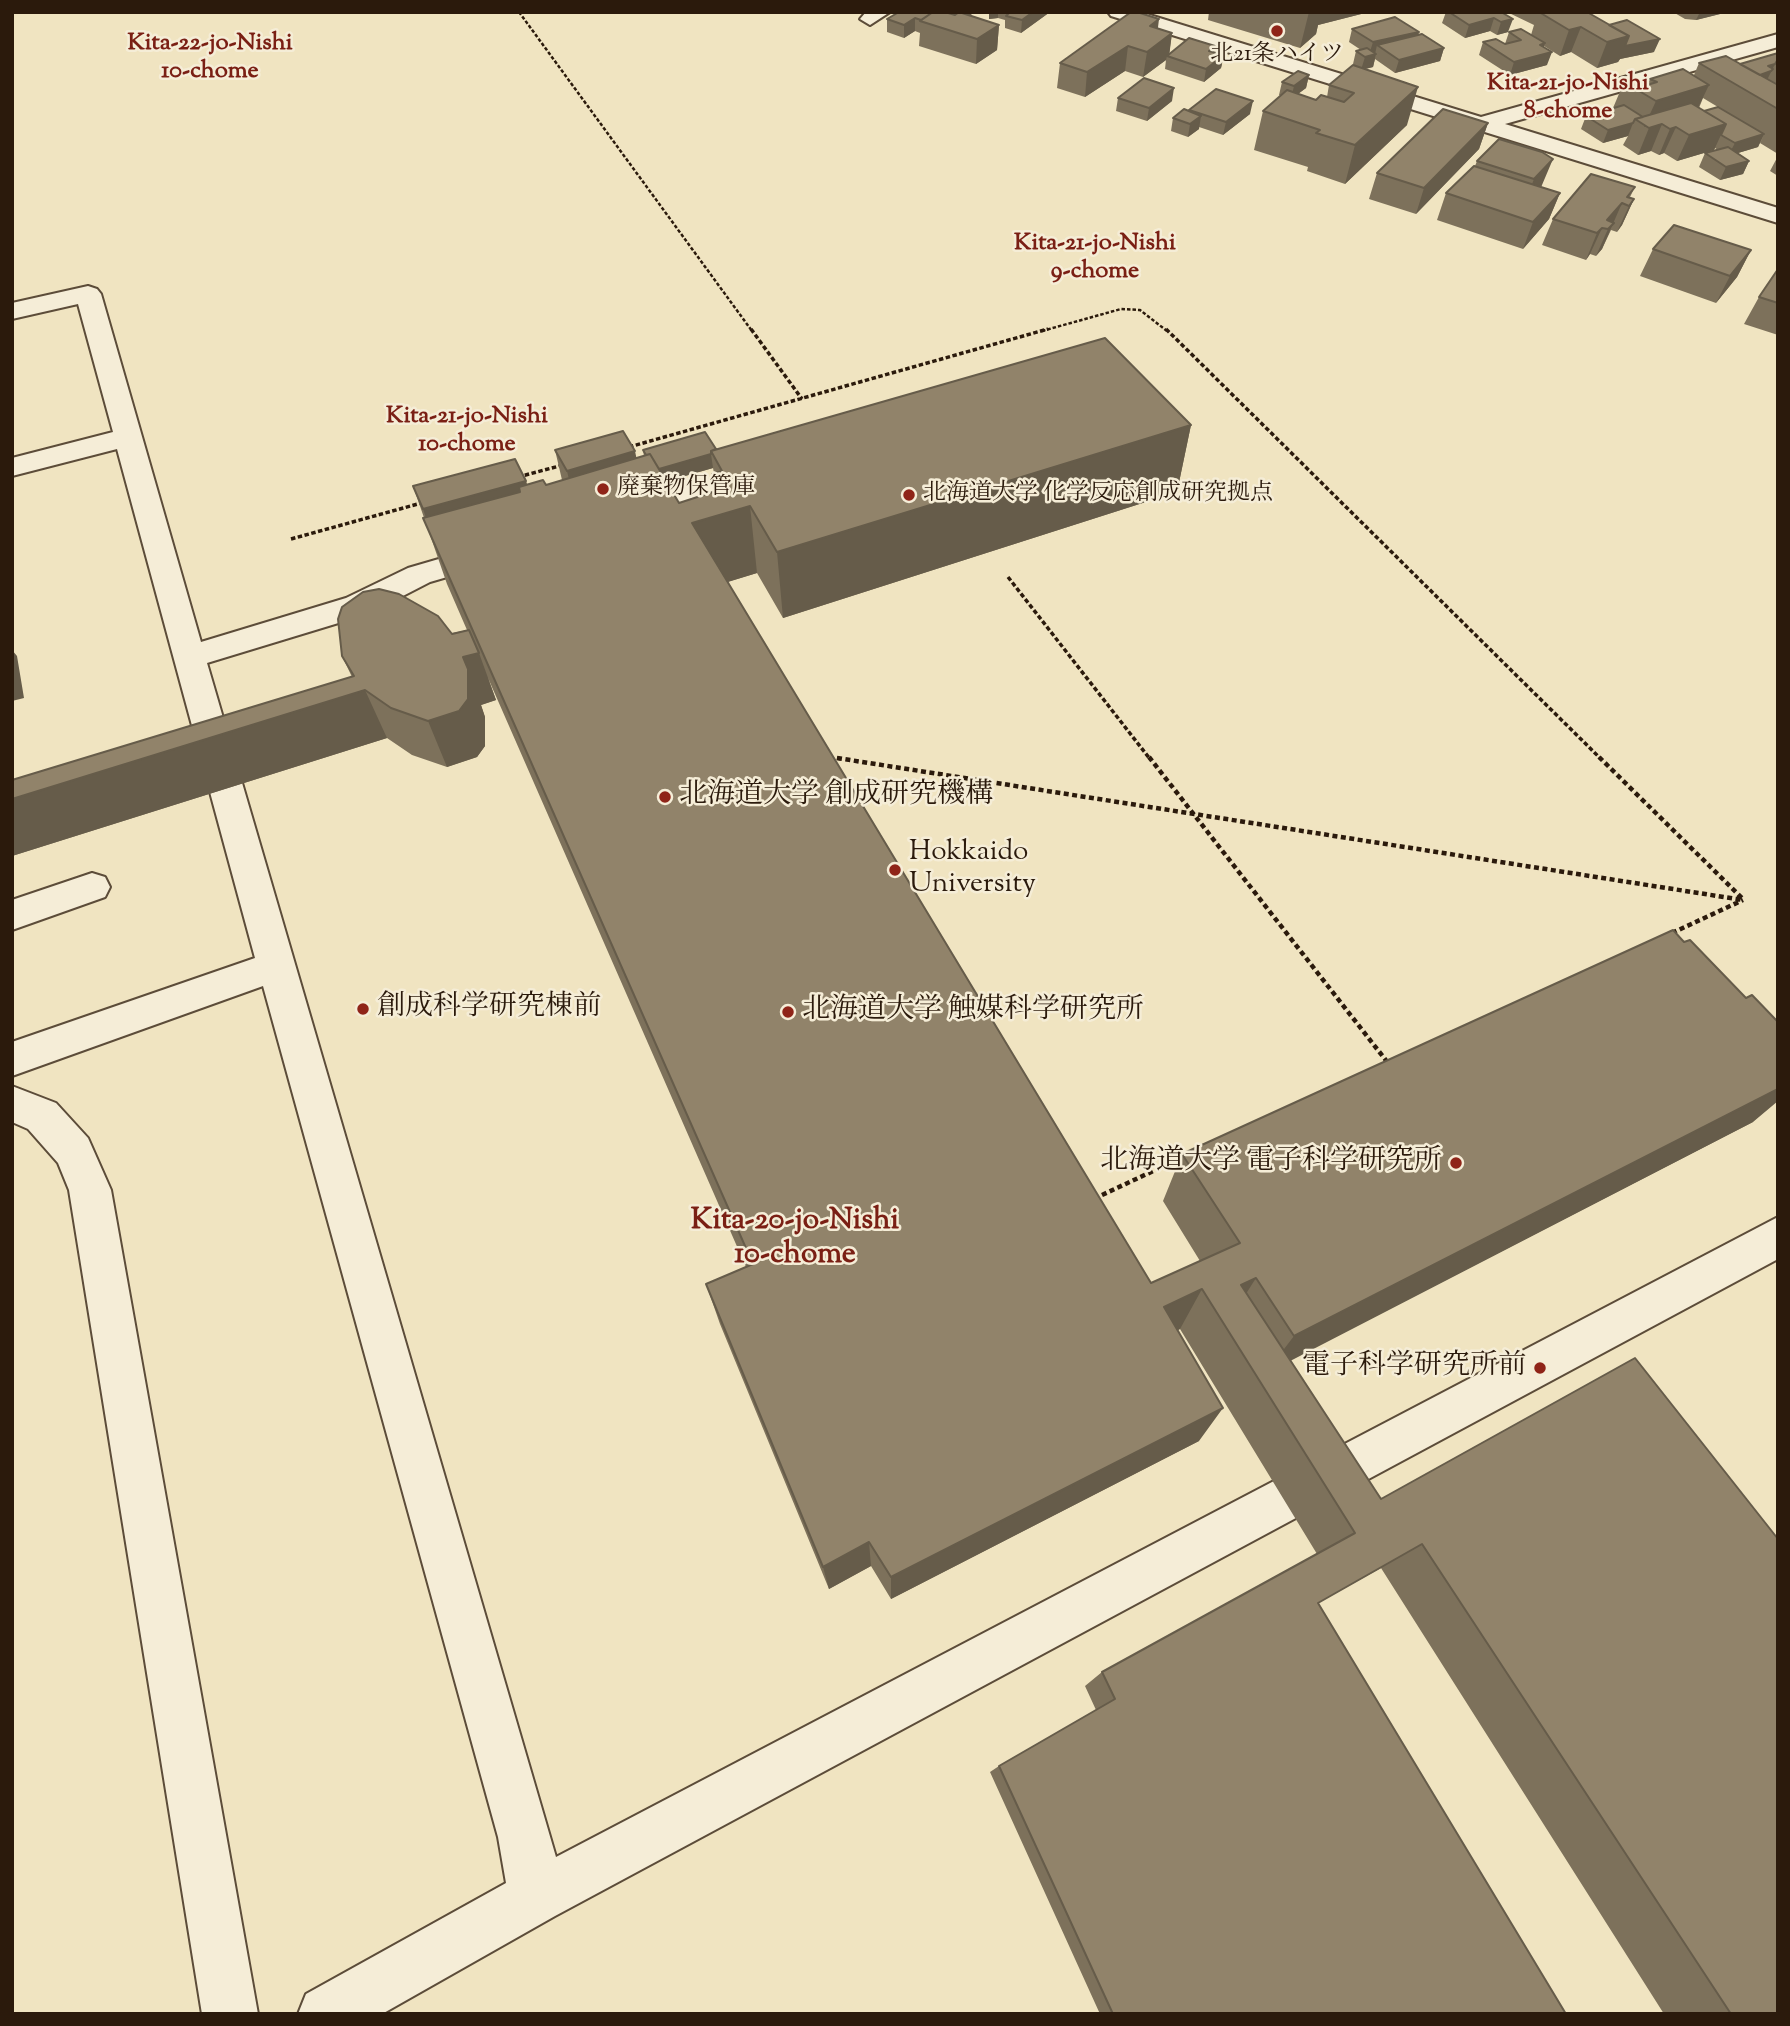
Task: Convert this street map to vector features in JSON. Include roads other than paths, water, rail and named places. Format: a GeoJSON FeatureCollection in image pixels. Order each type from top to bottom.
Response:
{"type":"FeatureCollection","features":[{"type":"Feature","properties":{"kind":"street"},"geometry":{"type":"LineString","coordinates":[[1118,12],[1778,216]]}},
{"type":"Feature","properties":{"kind":"street"},"geometry":{"type":"LineString","coordinates":[[1481,124],[1778,40]]}},
{"type":"Feature","properties":{"kind":"street"},"geometry":{"type":"LineString","coordinates":[[12,311],[88,294],[276,966],[525,1838],[536,1897]]}},
{"type":"Feature","properties":{"kind":"street"},"geometry":{"type":"LineString","coordinates":[[12,467],[128,438]]}},
{"type":"Feature","properties":{"kind":"street"},"geometry":{"type":"LineString","coordinates":[[605,521],[791,466]]}},
{"type":"Feature","properties":{"kind":"street"},"geometry":{"type":"LineString","coordinates":[[189,657],[357,606],[419,575],[512,548]]}},
{"type":"Feature","properties":{"kind":"street"},"geometry":{"type":"LineString","coordinates":[[12,915],[92,887]]}},
{"type":"Feature","properties":{"kind":"street"},"geometry":{"type":"LineString","coordinates":[[12,1059],[276,966]]}},
{"type":"Feature","properties":{"kind":"street"},"geometry":{"type":"LineString","coordinates":[[12,1104],[43,1116],[74,1151],[90,1190],[230,2014]]}},
{"type":"Feature","properties":{"kind":"street"},"geometry":{"type":"LineString","coordinates":[[326,2014],[536,1897],[1778,1237]]}},
{"type":"Feature","properties":{"kind":"place","name":"北21条ハイツ"},"geometry":{"type":"Point","coordinates":[1277,31]}},
{"type":"Feature","properties":{"kind":"place","name":"廃棄物保管庫"},"geometry":{"type":"Point","coordinates":[603,489]}},
{"type":"Feature","properties":{"kind":"place","name":"北海道大学 化学反応創成研究拠点"},"geometry":{"type":"Point","coordinates":[909,495]}},
{"type":"Feature","properties":{"kind":"place","name":"北海道大学 創成研究機構"},"geometry":{"type":"Point","coordinates":[665,797]}},
{"type":"Feature","properties":{"kind":"place","name":"Hokkaido University"},"geometry":{"type":"Point","coordinates":[895,870]}},
{"type":"Feature","properties":{"kind":"place","name":"創成科学研究棟前"},"geometry":{"type":"Point","coordinates":[363,1009]}},
{"type":"Feature","properties":{"kind":"place","name":"北海道大学 触媒科学研究所"},"geometry":{"type":"Point","coordinates":[788,1012]}},
{"type":"Feature","properties":{"kind":"place","name":"北海道大学 電子科学研究所"},"geometry":{"type":"Point","coordinates":[1456,1163]}},
{"type":"Feature","properties":{"kind":"place","name":"電子科学研究所前"},"geometry":{"type":"Point","coordinates":[1540,1368]}},
{"type":"Feature","properties":{"kind":"district","name":"Kita-22-jo-Nishi 10-chome"},"geometry":{"type":"Point","coordinates":[210,59]}},
{"type":"Feature","properties":{"kind":"district","name":"Kita-21-jo-Nishi 8-chome"},"geometry":{"type":"Point","coordinates":[1568,99]}},
{"type":"Feature","properties":{"kind":"district","name":"Kita-21-jo-Nishi 9-chome"},"geometry":{"type":"Point","coordinates":[1095,259]}},
{"type":"Feature","properties":{"kind":"district","name":"Kita-21-jo-Nishi 10-chome"},"geometry":{"type":"Point","coordinates":[467,432]}},
{"type":"Feature","properties":{"kind":"district","name":"Kita-20-jo-Nishi 10-chome"},"geometry":{"type":"Point","coordinates":[795,1240]}}]}
